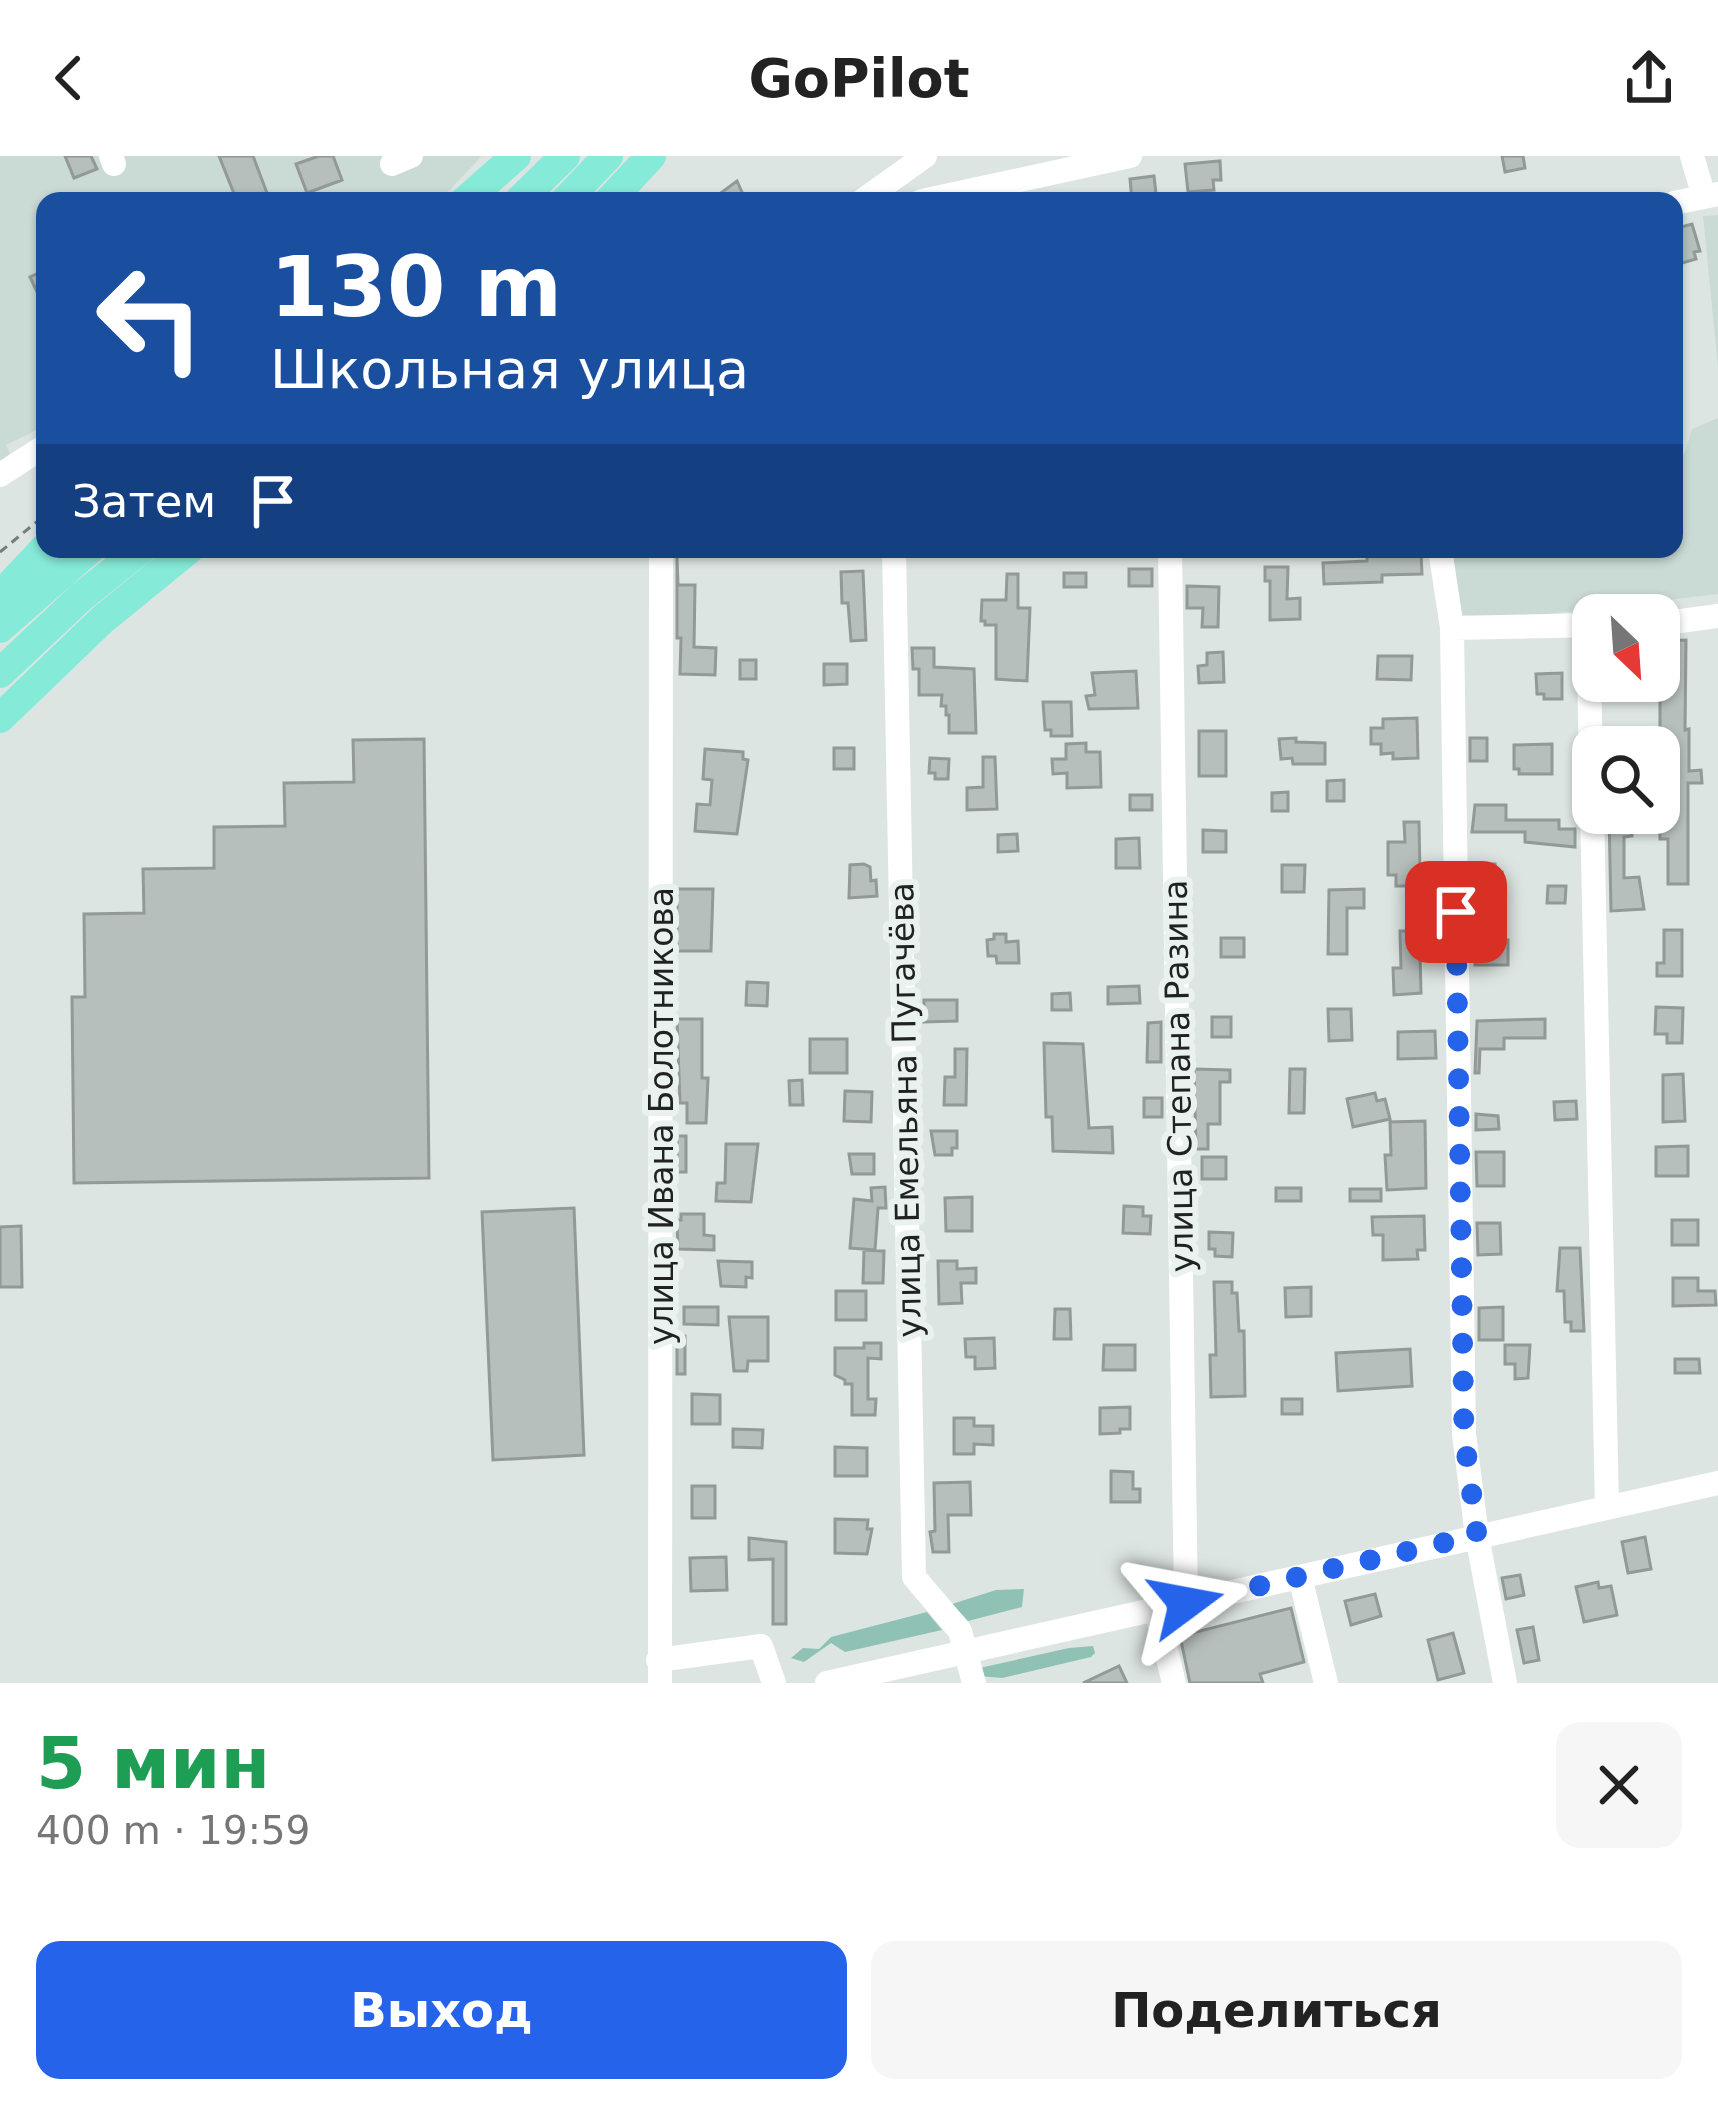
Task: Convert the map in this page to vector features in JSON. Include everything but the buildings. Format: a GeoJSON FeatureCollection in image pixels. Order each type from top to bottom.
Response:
{"type":"FeatureCollection","features":[{"type":"Feature","properties":{"kind":"main road"},"geometry":{"type":"LineString","coordinates":[[528,192],[565,156]]}},
{"type":"Feature","properties":{"kind":"main road"},"geometry":{"type":"LineString","coordinates":[[574,192],[608,156]]}},
{"type":"Feature","properties":{"kind":"main road"},"geometry":{"type":"LineString","coordinates":[[618,192],[652,156]]}},
{"type":"Feature","properties":{"kind":"main road"},"geometry":{"type":"LineString","coordinates":[[474,192],[507,159]]}},
{"type":"Feature","properties":{"kind":"main road"},"geometry":{"type":"LineString","coordinates":[[0,572],[36,544]]}},
{"type":"Feature","properties":{"kind":"main road"},"geometry":{"type":"LineString","coordinates":[[0,596],[36,558]]}},
{"type":"Feature","properties":{"kind":"main road"},"geometry":{"type":"LineString","coordinates":[[0,628],[80,558]]}},
{"type":"Feature","properties":{"kind":"main road"},"geometry":{"type":"LineString","coordinates":[[0,673],[130,558]]}},
{"type":"Feature","properties":{"kind":"main road"},"geometry":{"type":"LineString","coordinates":[[0,718],[103,619],[179,558]]}},
{"type":"Feature","properties":{"kind":"street"},"geometry":{"type":"LineString","coordinates":[[875,192],[926,156]]}},
{"type":"Feature","properties":{"kind":"street"},"geometry":{"type":"LineString","coordinates":[[964,192],[1130,156]]}},
{"type":"Feature","properties":{"kind":"street"},"geometry":{"type":"LineString","coordinates":[[1692,156],[1711,195]]}},
{"type":"Feature","properties":{"kind":"street"},"geometry":{"type":"LineString","coordinates":[[0,475],[36,452]]}},
{"type":"Feature","properties":{"kind":"street","name":"улица Ивана Болотникова"},"geometry":{"type":"LineString","coordinates":[[659,1671],[661,558]]}},
{"type":"Feature","properties":{"kind":"street","name":"улица Емельяна Пугачёва"},"geometry":{"type":"LineString","coordinates":[[894,558],[914,1577],[960,1631],[968,1651]]}},
{"type":"Feature","properties":{"kind":"street","name":"улица Степана Разина"},"geometry":{"type":"LineString","coordinates":[[1170,558],[1186,1603]]}},
{"type":"Feature","properties":{"kind":"street"},"geometry":{"type":"LineString","coordinates":[[1441,558],[1452,628],[1464,1434],[1505,1683]]}},
{"type":"Feature","properties":{"kind":"street"},"geometry":{"type":"LineString","coordinates":[[1680,621],[1718,616]]}},
{"type":"Feature","properties":{"kind":"street"},"geometry":{"type":"LineString","coordinates":[[1452,628],[1572,625]]}},
{"type":"Feature","properties":{"kind":"street"},"geometry":{"type":"LineString","coordinates":[[1591,702],[1607,1507]]}},
{"type":"Feature","properties":{"kind":"street"},"geometry":{"type":"LineString","coordinates":[[827,1683],[1718,1483]]}},
{"type":"Feature","properties":{"kind":"street"},"geometry":{"type":"LineString","coordinates":[[1300,1577],[1326,1683]]}},
{"type":"Feature","properties":{"kind":"street"},"geometry":{"type":"LineString","coordinates":[[1156,1610],[1174,1683]]}},
{"type":"Feature","properties":{"kind":"street"},"geometry":{"type":"LineString","coordinates":[[659,1671],[761,1646],[774,1683]]}},
{"type":"Feature","properties":{"kind":"street"},"geometry":{"type":"LineString","coordinates":[[968,1651],[974,1683]]}},
{"type":"Feature","properties":{"kind":"path"},"geometry":{"type":"LineString","coordinates":[[0,552],[36,522]]}},
{"type":"Feature","properties":{"kind":"shaded area"},"geometry":{"type":"Polygon","coordinates":[[[0,156],[481,156],[448,192],[36,192],[36,430],[6,445],[12,458],[0,464],[0,156]]]}},
{"type":"Feature","properties":{"kind":"shaded area"},"geometry":{"type":"Polygon","coordinates":[[[1718,215],[1718,367],[1703,216],[1718,215]]]}},
{"type":"Feature","properties":{"kind":"shaded area"},"geometry":{"type":"Polygon","coordinates":[[[1718,418],[1718,594],[1680,599],[1680,594],[1572,594],[1572,611],[1516,618],[1457,615],[1447,558],[1683,558],[1685,452],[1692,429],[1718,418]]]}},
{"type":"Feature","properties":{"kind":"green space"},"geometry":{"type":"Polygon","coordinates":[[[1024,1589],[1022,1607],[968,1621],[952,1604],[996,1590],[1024,1589]]]}},
{"type":"Feature","properties":{"kind":"green space"},"geometry":{"type":"Polygon","coordinates":[[[927,1612],[942,1630],[845,1652],[831,1643],[804,1662],[791,1658],[803,1648],[819,1649],[831,1637],[927,1612]]]}},
{"type":"Feature","properties":{"kind":"green space"},"geometry":{"type":"Polygon","coordinates":[[[1093,1646],[1091,1657],[1002,1678],[979,1676],[975,1669],[1069,1648],[1093,1646]]]}},
{"type":"Feature","properties":{"kind":"route"},"geometry":{"type":"LineString","coordinates":[[1186,1603],[1477,1535],[1464,1434],[1456,912]]}}]}
